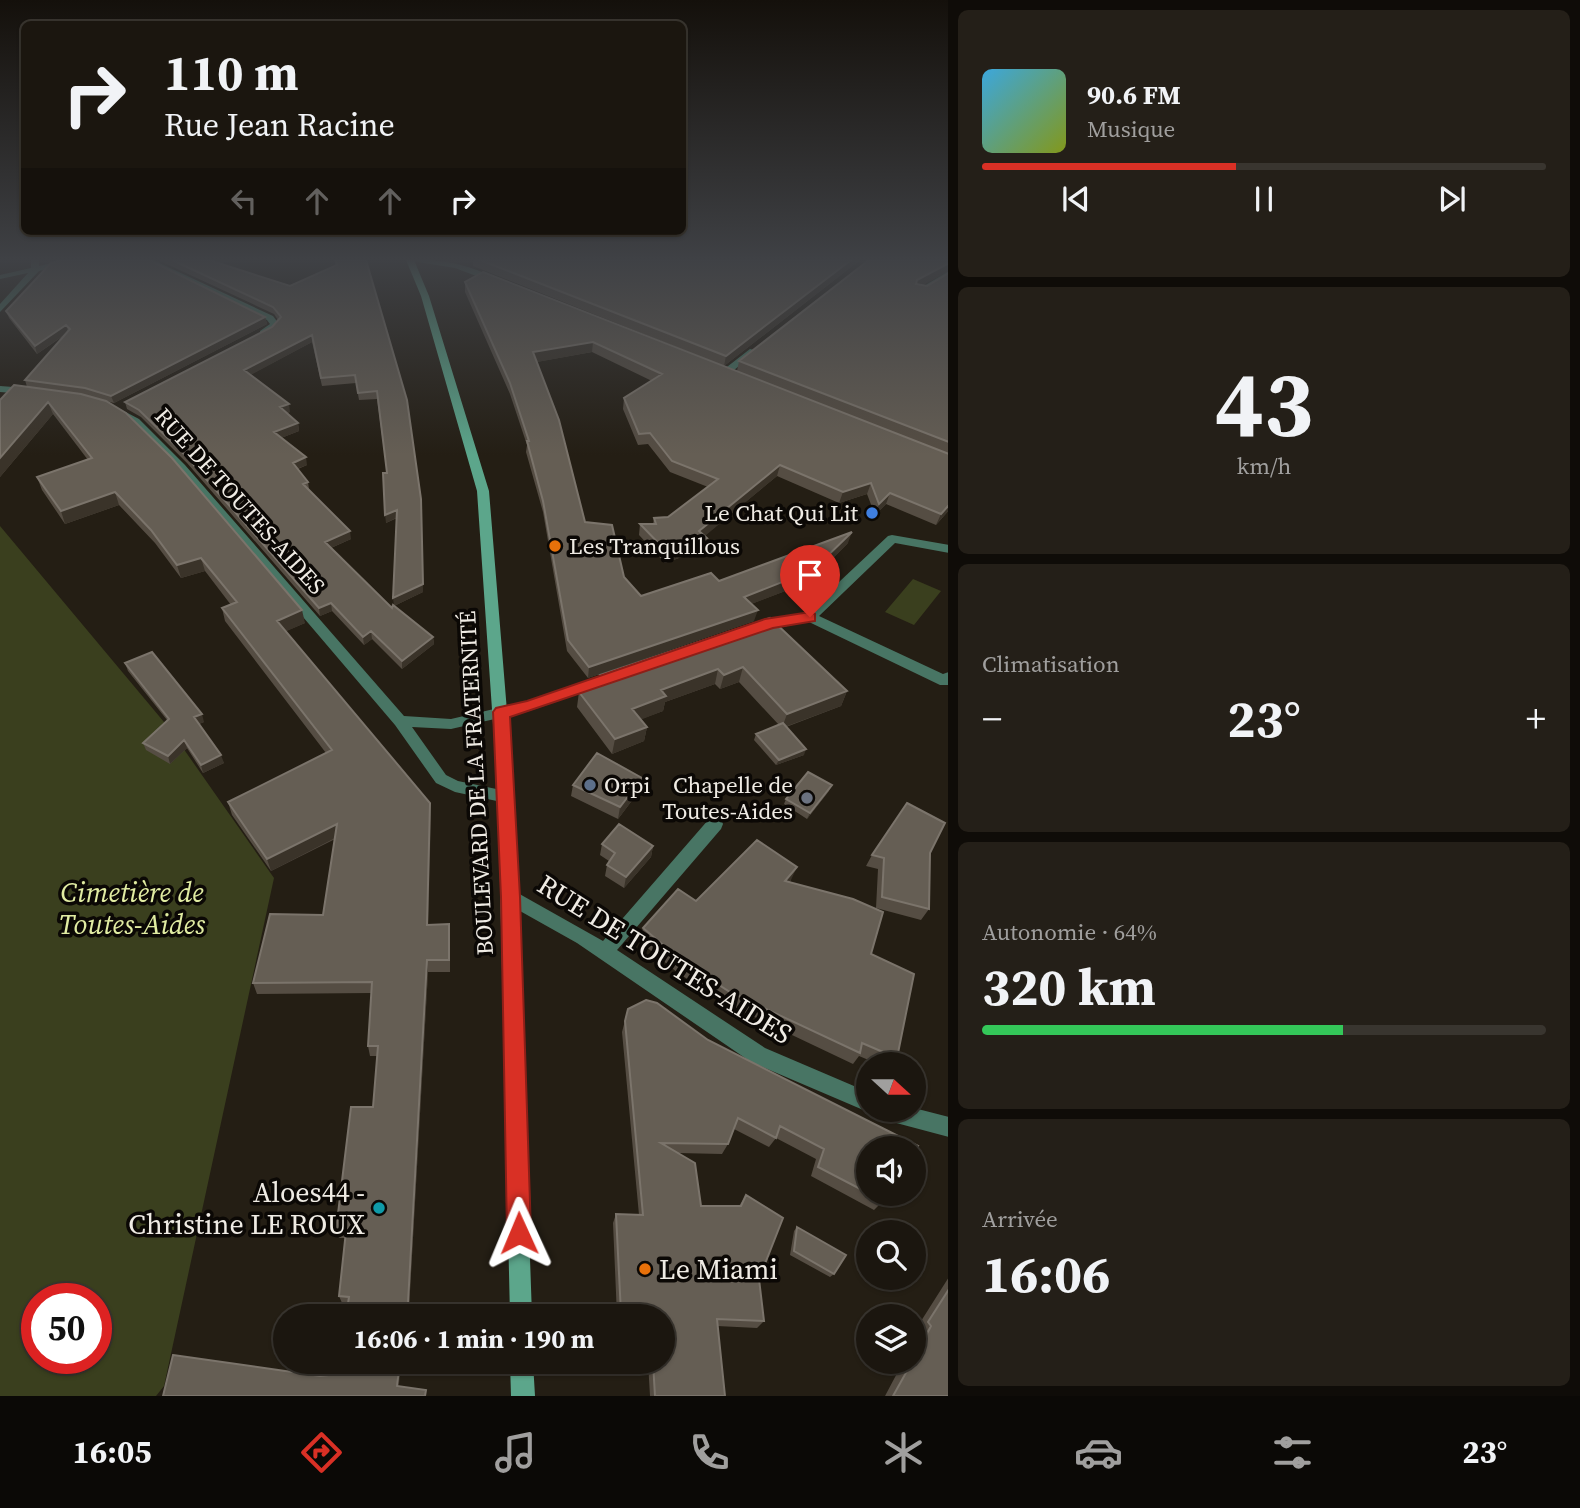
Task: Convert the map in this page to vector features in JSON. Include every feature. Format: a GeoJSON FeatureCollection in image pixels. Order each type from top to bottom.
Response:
{"type":"FeatureCollection","features":[{"type":"Feature","properties":{"kind":"main road","name":"BOULEVARD DE LA FRATERNITÉ"},"geometry":{"type":"LineString","coordinates":[[434,325],[483,491],[506,797],[521,1304]]}},
{"type":"Feature","properties":{"kind":"main road"},"geometry":{"type":"LineString","coordinates":[[522,1374],[523,1396]]}},
{"type":"Feature","properties":{"kind":"street"},"geometry":{"type":"LineString","coordinates":[[257,337],[273,325]]}},
{"type":"Feature","properties":{"kind":"street"},"geometry":{"type":"LineString","coordinates":[[726,372],[763,343]]}},
{"type":"Feature","properties":{"kind":"street"},"geometry":{"type":"LineString","coordinates":[[0,389],[46,394]]}},
{"type":"Feature","properties":{"kind":"street","name":"RUE DE TOUTES-AIDES"},"geometry":{"type":"LineString","coordinates":[[115,407],[135,421],[181,467],[400,721],[441,779],[455,786],[506,797]]}},
{"type":"Feature","properties":{"kind":"street"},"geometry":{"type":"LineString","coordinates":[[810,617],[892,539],[948,549]]}},
{"type":"Feature","properties":{"kind":"street"},"geometry":{"type":"LineString","coordinates":[[745,632],[771,623],[810,617],[947,681]]}},
{"type":"Feature","properties":{"kind":"street"},"geometry":{"type":"LineString","coordinates":[[400,721],[451,724],[529,706],[629,672]]}},
{"type":"Feature","properties":{"kind":"street"},"geometry":{"type":"LineString","coordinates":[[606,952],[715,824]]}},
{"type":"Feature","properties":{"kind":"street","name":"RUE DE TOUTES-AIDES"},"geometry":{"type":"LineString","coordinates":[[510,897],[606,952],[758,1055],[856,1097]]}},
{"type":"Feature","properties":{"kind":"street"},"geometry":{"type":"LineString","coordinates":[[926,1121],[948,1127]]}},
{"type":"Feature","properties":{"kind":"green space","name":"Cimetière de Toutes-Aides"},"geometry":{"type":"Polygon","coordinates":[[[0,526],[169,728],[274,878],[164,1386],[156,1396],[0,1396],[0,526]]]}},
{"type":"Feature","properties":{"kind":"green space"},"geometry":{"type":"Polygon","coordinates":[[[913,579],[941,591],[914,625],[885,612],[913,579]]]}},
{"type":"Feature","properties":{"kind":"building"},"geometry":{"type":"Polygon","coordinates":[[[18,325],[66,325],[35,346],[18,325]]]}},
{"type":"Feature","properties":{"kind":"building"},"geometry":{"type":"Polygon","coordinates":[[[66,325],[249,325],[111,396],[85,388],[25,380],[70,329],[66,325]]]}},
{"type":"Feature","properties":{"kind":"building"},"geometry":{"type":"Polygon","coordinates":[[[385,325],[407,400],[421,499],[423,584],[393,598],[397,510],[385,515],[383,473],[387,473],[377,391],[358,393],[355,375],[321,378],[312,335],[244,370],[289,404],[280,407],[298,423],[274,432],[306,457],[293,463],[308,482],[303,484],[350,531],[325,542],[392,608],[393,605],[433,637],[402,661],[371,631],[363,637],[331,603],[319,608],[185,455],[139,410],[125,402],[272,327],[385,325]]]}},
{"type":"Feature","properties":{"kind":"building"},"geometry":{"type":"Polygon","coordinates":[[[484,325],[619,325],[948,454],[948,506],[941,514],[890,493],[879,504],[871,483],[843,492],[780,465],[699,531],[707,538],[667,552],[640,524],[656,524],[654,518],[668,517],[718,479],[672,461],[650,433],[639,434],[624,398],[662,374],[593,342],[533,352],[559,420],[585,522],[612,525],[624,577],[641,596],[711,573],[719,581],[852,532],[813,570],[744,597],[758,610],[589,667],[568,640],[543,501],[529,441],[510,383],[484,325]]]}},
{"type":"Feature","properties":{"kind":"building"},"geometry":{"type":"Polygon","coordinates":[[[647,325],[766,325],[726,356],[647,325]]]}},
{"type":"Feature","properties":{"kind":"building"},"geometry":{"type":"Polygon","coordinates":[[[785,325],[948,325],[948,442],[739,361],[785,325]]]}},
{"type":"Feature","properties":{"kind":"building"},"geometry":{"type":"Polygon","coordinates":[[[14,385],[81,394],[106,401],[126,413],[172,458],[302,610],[277,621],[430,803],[427,925],[449,924],[449,960],[427,960],[408,1304],[348,1304],[349,1297],[339,1296],[346,1231],[336,1230],[351,1107],[373,1107],[378,1046],[368,1046],[372,982],[253,983],[270,914],[323,915],[337,824],[267,859],[228,802],[332,750],[222,608],[237,602],[201,558],[177,565],[151,530],[115,492],[61,511],[37,477],[92,458],[48,402],[0,458],[0,400],[14,385]]]}},
{"type":"Feature","properties":{"kind":"building"},"geometry":{"type":"Polygon","coordinates":[[[770,618],[847,691],[787,714],[743,667],[724,675],[718,669],[661,690],[666,696],[632,709],[647,727],[615,739],[579,692],[605,683],[600,675],[770,618]]]}},
{"type":"Feature","properties":{"kind":"building"},"geometry":{"type":"Polygon","coordinates":[[[152,652],[202,714],[194,717],[221,755],[201,765],[184,740],[168,756],[143,743],[169,719],[125,663],[152,652]]]}},
{"type":"Feature","properties":{"kind":"building"},"geometry":{"type":"Polygon","coordinates":[[[783,723],[806,749],[779,760],[756,734],[783,723]]]}},
{"type":"Feature","properties":{"kind":"building"},"geometry":{"type":"Polygon","coordinates":[[[597,753],[642,778],[620,807],[573,785],[597,753]]]}},
{"type":"Feature","properties":{"kind":"building","name":"Chapelle de Toutes-Aides"},"geometry":{"type":"Polygon","coordinates":[[[808,772],[832,785],[810,813],[786,799],[808,772]]]}},
{"type":"Feature","properties":{"kind":"building"},"geometry":{"type":"Polygon","coordinates":[[[907,803],[945,823],[930,853],[929,909],[882,897],[884,858],[872,855],[907,803]]]}},
{"type":"Feature","properties":{"kind":"building"},"geometry":{"type":"Polygon","coordinates":[[[619,824],[653,846],[626,877],[607,865],[615,853],[602,844],[619,824]]]}},
{"type":"Feature","properties":{"kind":"building"},"geometry":{"type":"Polygon","coordinates":[[[757,840],[797,867],[785,881],[853,899],[883,912],[871,954],[914,974],[898,1052],[883,1052],[862,1043],[860,1052],[858,1052],[730,992],[682,961],[643,928],[678,889],[696,901],[757,840]]]}},
{"type":"Feature","properties":{"kind":"building"},"geometry":{"type":"Polygon","coordinates":[[[646,1000],[657,1003],[708,1040],[856,1115],[856,1122],[870,1122],[898,1136],[856,1136],[856,1187],[818,1167],[824,1149],[780,1126],[776,1138],[738,1118],[728,1144],[661,1143],[695,1163],[701,1206],[741,1206],[746,1195],[783,1218],[759,1279],[764,1321],[717,1319],[725,1396],[655,1396],[654,1374],[675,1374],[675,1304],[621,1304],[616,1214],[643,1215],[625,1021],[628,1009],[646,1000]]]}},
{"type":"Feature","properties":{"kind":"building"},"geometry":{"type":"Polygon","coordinates":[[[797,1227],[846,1255],[834,1274],[794,1251],[797,1227]]]}},
{"type":"Feature","properties":{"kind":"building"},"geometry":{"type":"Polygon","coordinates":[[[948,1291],[948,1396],[893,1396],[905,1374],[926,1374],[926,1335],[931,1326],[928,1322],[948,1291]]]}},
{"type":"Feature","properties":{"kind":"building"},"geometry":{"type":"Polygon","coordinates":[[[173,1355],[273,1369],[273,1374],[398,1374],[397,1386],[426,1390],[425,1396],[163,1396],[173,1355]]]}},
{"type":"Feature","properties":{"kind":"place","name":"Le Chat Qui Lit"},"geometry":{"type":"Point","coordinates":[872,513]}},
{"type":"Feature","properties":{"kind":"place","name":"Les Tranquillous"},"geometry":{"type":"Point","coordinates":[555,546]}},
{"type":"Feature","properties":{"kind":"place","name":"Orpi"},"geometry":{"type":"Point","coordinates":[590,785]}},
{"type":"Feature","properties":{"kind":"place","name":"Chapelle de Toutes-Aides"},"geometry":{"type":"Point","coordinates":[807,798]}},
{"type":"Feature","properties":{"kind":"place","name":"Aloes44 - Christine LE ROUX"},"geometry":{"type":"Point","coordinates":[379,1208]}},
{"type":"Feature","properties":{"kind":"place","name":"Le Miami"},"geometry":{"type":"Point","coordinates":[645,1269]}},
{"type":"Feature","properties":{"kind":"route"},"geometry":{"type":"LineString","coordinates":[[519,1233],[510,897],[501,712],[529,706],[771,623],[810,617]]}}]}
